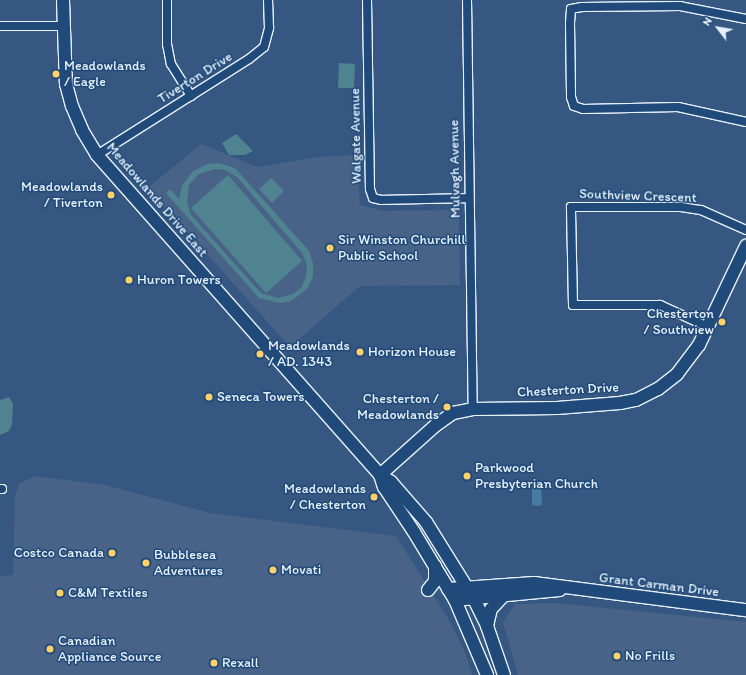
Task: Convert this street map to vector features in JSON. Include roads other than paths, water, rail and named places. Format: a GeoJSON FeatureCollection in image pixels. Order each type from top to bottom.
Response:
{"type":"FeatureCollection","features":[{"type":"Feature","properties":{"kind":"main road","name":"Meadowlands Drive East"},"geometry":{"type":"LineString","coordinates":[[63,0],[64,63],[72,106],[82,130],[97,155],[380,475],[391,482],[426,522],[474,599],[487,626],[504,675]]}},
{"type":"Feature","properties":{"kind":"main road","name":"Chesterton Drive"},"geometry":{"type":"LineString","coordinates":[[380,475],[436,425],[453,413],[474,409],[557,408],[636,400],[658,389],[677,374],[699,345],[746,246]]}},
{"type":"Feature","properties":{"kind":"main road","name":"Meadowlands Drive East"},"geometry":{"type":"LineString","coordinates":[[380,475],[384,488],[435,565],[454,600],[487,675]]}},
{"type":"Feature","properties":{"kind":"main road"},"geometry":{"type":"LineString","coordinates":[[428,590],[435,581],[435,565]]}},
{"type":"Feature","properties":{"kind":"main road","name":"Grant Carman Drive"},"geometry":{"type":"LineString","coordinates":[[448,589],[466,586],[534,583],[569,589],[746,610]]}},
{"type":"Feature","properties":{"kind":"main road","name":"Grant Carman Drive"},"geometry":{"type":"LineString","coordinates":[[454,600],[569,589]]}},
{"type":"Feature","properties":{"kind":"main road"},"geometry":{"type":"LineString","coordinates":[[487,626],[491,609],[503,596]]}},
{"type":"Feature","properties":{"kind":"street"},"geometry":{"type":"LineString","coordinates":[[167,0],[167,44],[171,64],[191,96]]}},
{"type":"Feature","properties":{"kind":"street","name":"Tiverton Drive"},"geometry":{"type":"LineString","coordinates":[[97,155],[249,59],[264,47],[268,28],[268,0]]}},
{"type":"Feature","properties":{"kind":"street","name":"Walgate Avenue"},"geometry":{"type":"LineString","coordinates":[[368,0],[370,189],[372,198],[382,200],[468,198]]}},
{"type":"Feature","properties":{"kind":"street","name":"Mulvagh Avenue"},"geometry":{"type":"LineString","coordinates":[[467,0],[468,198],[474,409]]}},
{"type":"Feature","properties":{"kind":"street"},"geometry":{"type":"LineString","coordinates":[[746,20],[680,6],[582,7],[571,9],[570,23],[571,97],[574,106],[583,109],[678,108],[746,122]]}},
{"type":"Feature","properties":{"kind":"street"},"geometry":{"type":"LineString","coordinates":[[0,26],[63,26]]}},
{"type":"Feature","properties":{"kind":"street","name":"Southview Crescent"},"geometry":{"type":"LineString","coordinates":[[708,327],[660,305],[573,305],[571,207],[681,207],[701,210],[746,230]]}},
{"type":"Feature","properties":{"kind":"place","name":"Meadowlands / Eagle"},"geometry":{"type":"Point","coordinates":[56,74]}},
{"type":"Feature","properties":{"kind":"place","name":"Meadowlands / Tiverton"},"geometry":{"type":"Point","coordinates":[111,195]}},
{"type":"Feature","properties":{"kind":"place","name":"Sir Winston Churchill Public School"},"geometry":{"type":"Point","coordinates":[330,248]}},
{"type":"Feature","properties":{"kind":"place","name":"Huron Towers"},"geometry":{"type":"Point","coordinates":[129,280]}},
{"type":"Feature","properties":{"kind":"place","name":"Chesterton / Southview"},"geometry":{"type":"Point","coordinates":[722,322]}},
{"type":"Feature","properties":{"kind":"place","name":"Horizon House"},"geometry":{"type":"Point","coordinates":[360,352]}},
{"type":"Feature","properties":{"kind":"place","name":"Meadowlands / AD. 1343"},"geometry":{"type":"Point","coordinates":[260,354]}},
{"type":"Feature","properties":{"kind":"place","name":"Seneca Towers"},"geometry":{"type":"Point","coordinates":[209,397]}},
{"type":"Feature","properties":{"kind":"place","name":"Chesterton / Meadowlands"},"geometry":{"type":"Point","coordinates":[447,407]}},
{"type":"Feature","properties":{"kind":"place","name":"Parkwood Presbyterian Church"},"geometry":{"type":"Point","coordinates":[467,476]}},
{"type":"Feature","properties":{"kind":"place","name":"Meadowlands / Chesterton"},"geometry":{"type":"Point","coordinates":[374,497]}},
{"type":"Feature","properties":{"kind":"place","name":"Costco Canada"},"geometry":{"type":"Point","coordinates":[112,553]}},
{"type":"Feature","properties":{"kind":"place","name":"Bubblesea Adventures"},"geometry":{"type":"Point","coordinates":[146,563]}},
{"type":"Feature","properties":{"kind":"place","name":"Movati"},"geometry":{"type":"Point","coordinates":[273,570]}},
{"type":"Feature","properties":{"kind":"place","name":"C&M Textiles"},"geometry":{"type":"Point","coordinates":[60,593]}},
{"type":"Feature","properties":{"kind":"place","name":"Canadian Appliance Source"},"geometry":{"type":"Point","coordinates":[50,649]}},
{"type":"Feature","properties":{"kind":"place","name":"No Frills"},"geometry":{"type":"Point","coordinates":[617,656]}},
{"type":"Feature","properties":{"kind":"place","name":"Rexall"},"geometry":{"type":"Point","coordinates":[214,663]}}]}
